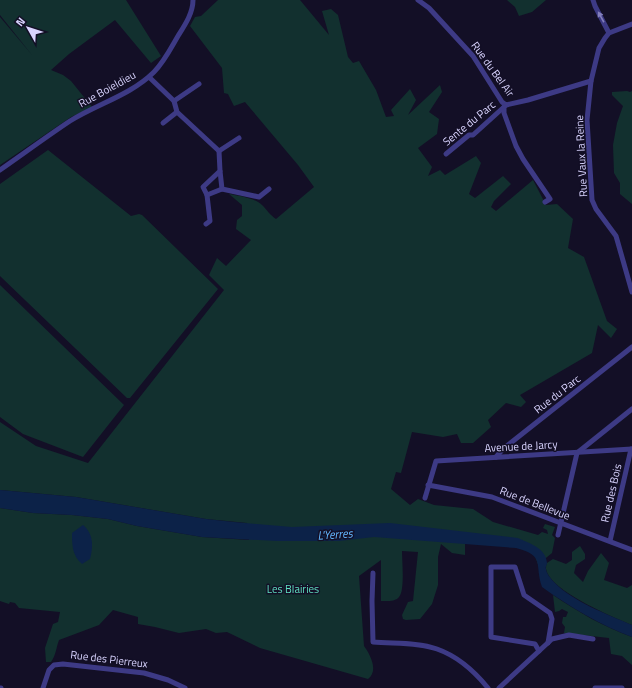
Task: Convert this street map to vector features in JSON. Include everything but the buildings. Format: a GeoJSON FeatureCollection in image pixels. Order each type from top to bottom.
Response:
{"type":"FeatureCollection","features":[{"type":"Feature","properties":{"kind":"street","name":"Rue Boieldieu"},"geometry":{"type":"LineString","coordinates":[[0,170],[70,122],[117,97],[148,77],[159,66],[180,33],[191,13],[193,0]]}},
{"type":"Feature","properties":{"kind":"street","name":"Rue du Bel Air"},"geometry":{"type":"LineString","coordinates":[[418,0],[433,12],[472,56],[505,106],[591,81]]}},
{"type":"Feature","properties":{"kind":"street"},"geometry":{"type":"LineString","coordinates":[[593,0],[609,33],[632,24]]}},
{"type":"Feature","properties":{"kind":"street","name":"Rue Vaux la Reine"},"geometry":{"type":"LineString","coordinates":[[609,33],[599,48],[591,81],[588,120],[592,200],[596,209],[616,236],[632,292]]}},
{"type":"Feature","properties":{"kind":"street"},"geometry":{"type":"LineString","coordinates":[[148,77],[174,101],[176,112],[219,151],[222,189]]}},
{"type":"Feature","properties":{"kind":"street"},"geometry":{"type":"LineString","coordinates":[[174,101],[199,84]]}},
{"type":"Feature","properties":{"kind":"street"},"geometry":{"type":"LineString","coordinates":[[505,106],[504,113],[519,152],[550,199],[545,202]]}},
{"type":"Feature","properties":{"kind":"street","name":"Sente du Parc"},"geometry":{"type":"LineString","coordinates":[[446,154],[469,135],[473,135],[505,106]]}},
{"type":"Feature","properties":{"kind":"street"},"geometry":{"type":"LineString","coordinates":[[162,123],[176,112]]}},
{"type":"Feature","properties":{"kind":"street"},"geometry":{"type":"LineString","coordinates":[[219,151],[239,138]]}},
{"type":"Feature","properties":{"kind":"street"},"geometry":{"type":"LineString","coordinates":[[206,224],[210,221],[207,195],[203,187],[220,171]]}},
{"type":"Feature","properties":{"kind":"street"},"geometry":{"type":"LineString","coordinates":[[207,195],[222,189],[259,197],[269,188]]}},
{"type":"Feature","properties":{"kind":"street","name":"Rue du Parc"},"geometry":{"type":"LineString","coordinates":[[496,457],[509,444],[632,347]]}},
{"type":"Feature","properties":{"kind":"street"},"geometry":{"type":"LineString","coordinates":[[558,535],[577,452],[632,409]]}},
{"type":"Feature","properties":{"kind":"street","name":"Avenue de Jarcy"},"geometry":{"type":"LineString","coordinates":[[428,485],[436,460],[632,449]]}},
{"type":"Feature","properties":{"kind":"street","name":"Rue des Bois"},"geometry":{"type":"LineString","coordinates":[[610,542],[632,449]]}},
{"type":"Feature","properties":{"kind":"street"},"geometry":{"type":"LineString","coordinates":[[425,498],[428,485]]}},
{"type":"Feature","properties":{"kind":"street","name":"Rue de Bellevue"},"geometry":{"type":"LineString","coordinates":[[428,485],[492,497],[632,550]]}},
{"type":"Feature","properties":{"kind":"street"},"geometry":{"type":"LineString","coordinates":[[539,651],[535,644],[491,637],[491,567],[515,567],[524,595],[550,613],[552,619],[550,641]]}},
{"type":"Feature","properties":{"kind":"street"},"geometry":{"type":"LineString","coordinates":[[373,573],[373,642],[418,645],[437,649],[451,656],[465,666],[488,688]]}},
{"type":"Feature","properties":{"kind":"street"},"geometry":{"type":"LineString","coordinates":[[499,688],[550,641],[560,636],[569,635],[593,639]]}},
{"type":"Feature","properties":{"kind":"street","name":"Rue des Pierreux"},"geometry":{"type":"LineString","coordinates":[[43,688],[49,670],[54,665],[63,664],[144,673],[168,680],[185,688]]}},
{"type":"Feature","properties":{"kind":"street"},"geometry":{"type":"LineString","coordinates":[[595,688],[622,688]]}},
{"type":"Feature","properties":{"kind":"green space"},"geometry":{"type":"Polygon","coordinates":[[[0,0],[126,0],[161,56],[151,63],[115,20],[69,54],[51,70],[63,75],[71,81],[92,107],[71,117],[0,165],[0,17],[32,55],[0,15],[0,0]]]}},
{"type":"Feature","properties":{"kind":"green space","name":"Les Blairies"},"geometry":{"type":"Polygon","coordinates":[[[218,0],[300,0],[329,35],[322,11],[331,9],[338,15],[348,57],[353,63],[359,61],[376,90],[386,117],[394,116],[391,110],[410,89],[416,100],[408,115],[440,85],[442,92],[429,112],[439,119],[437,134],[418,148],[432,167],[428,176],[440,170],[445,175],[476,156],[481,163],[469,194],[475,198],[503,176],[511,184],[494,201],[491,207],[496,211],[533,180],[546,205],[557,204],[573,219],[568,248],[584,257],[607,321],[617,329],[611,338],[598,325],[592,353],[520,395],[526,402],[521,407],[506,403],[488,420],[491,427],[473,443],[461,443],[457,434],[443,437],[412,432],[401,473],[396,472],[391,489],[410,505],[418,499],[434,505],[473,509],[493,522],[538,535],[542,532],[548,534],[547,530],[543,528],[545,524],[555,527],[552,535],[555,538],[552,553],[541,562],[539,567],[532,548],[465,543],[465,555],[452,553],[441,544],[438,557],[438,585],[432,604],[420,619],[406,620],[403,619],[402,615],[408,602],[413,601],[418,552],[402,551],[402,588],[399,597],[395,600],[381,601],[381,560],[359,576],[364,646],[369,653],[373,667],[373,672],[368,679],[260,648],[227,632],[216,633],[206,629],[179,633],[138,624],[138,617],[113,610],[99,625],[59,640],[53,659],[51,662],[46,662],[45,648],[53,624],[58,622],[60,612],[19,608],[15,603],[10,602],[9,604],[0,601],[0,508],[33,513],[108,519],[137,526],[202,537],[249,540],[247,523],[206,519],[76,497],[0,490],[0,422],[36,446],[88,463],[224,290],[209,275],[217,258],[226,266],[251,240],[236,229],[237,220],[242,216],[242,205],[229,194],[247,198],[259,203],[276,219],[314,187],[298,165],[245,102],[234,106],[228,94],[224,93],[222,68],[190,26],[195,17],[201,16],[218,0]]]}},
{"type":"Feature","properties":{"kind":"green space"},"geometry":{"type":"Polygon","coordinates":[[[507,0],[546,0],[532,12],[519,16],[515,7],[507,0]]]}},
{"type":"Feature","properties":{"kind":"green space"},"geometry":{"type":"Polygon","coordinates":[[[632,91],[632,204],[620,194],[620,183],[614,173],[613,145],[617,123],[623,106],[612,95],[612,92],[632,91]]]}},
{"type":"Feature","properties":{"kind":"green space"},"geometry":{"type":"Polygon","coordinates":[[[48,150],[131,216],[139,214],[142,215],[218,289],[130,398],[127,398],[0,276],[0,184],[48,150]]]}},
{"type":"Feature","properties":{"kind":"green space"},"geometry":{"type":"Polygon","coordinates":[[[0,285],[124,405],[83,457],[23,434],[0,417],[0,285]]]}},
{"type":"Feature","properties":{"kind":"green space"},"geometry":{"type":"Polygon","coordinates":[[[580,546],[585,554],[585,559],[576,565],[574,573],[583,582],[588,571],[601,553],[609,563],[604,580],[627,588],[632,585],[632,625],[583,602],[558,586],[550,577],[546,569],[547,563],[553,559],[566,564],[572,560],[572,552],[580,546]]]}},
{"type":"Feature","properties":{"kind":"green space"},"geometry":{"type":"Polygon","coordinates":[[[553,595],[591,619],[632,637],[632,665],[622,656],[611,654],[609,638],[564,633],[565,627],[562,623],[563,617],[566,617],[568,612],[562,609],[555,612],[553,595]]]}},
{"type":"Feature","properties":{"kind":"water","name":"L'Yerres"},"geometry":{"type":"Polygon","coordinates":[[[0,490],[76,497],[206,519],[234,522],[292,527],[390,523],[518,538],[532,544],[544,553],[547,563],[546,568],[549,576],[562,589],[571,596],[591,607],[632,625],[632,637],[608,627],[586,615],[563,602],[542,587],[535,558],[532,554],[516,548],[374,537],[339,541],[277,541],[202,537],[137,526],[108,519],[33,513],[0,508],[0,490]]]}},
{"type":"Feature","properties":{"kind":"water"},"geometry":{"type":"Polygon","coordinates":[[[83,525],[91,537],[92,550],[90,559],[82,564],[74,554],[72,533],[83,525]]]}}]}
